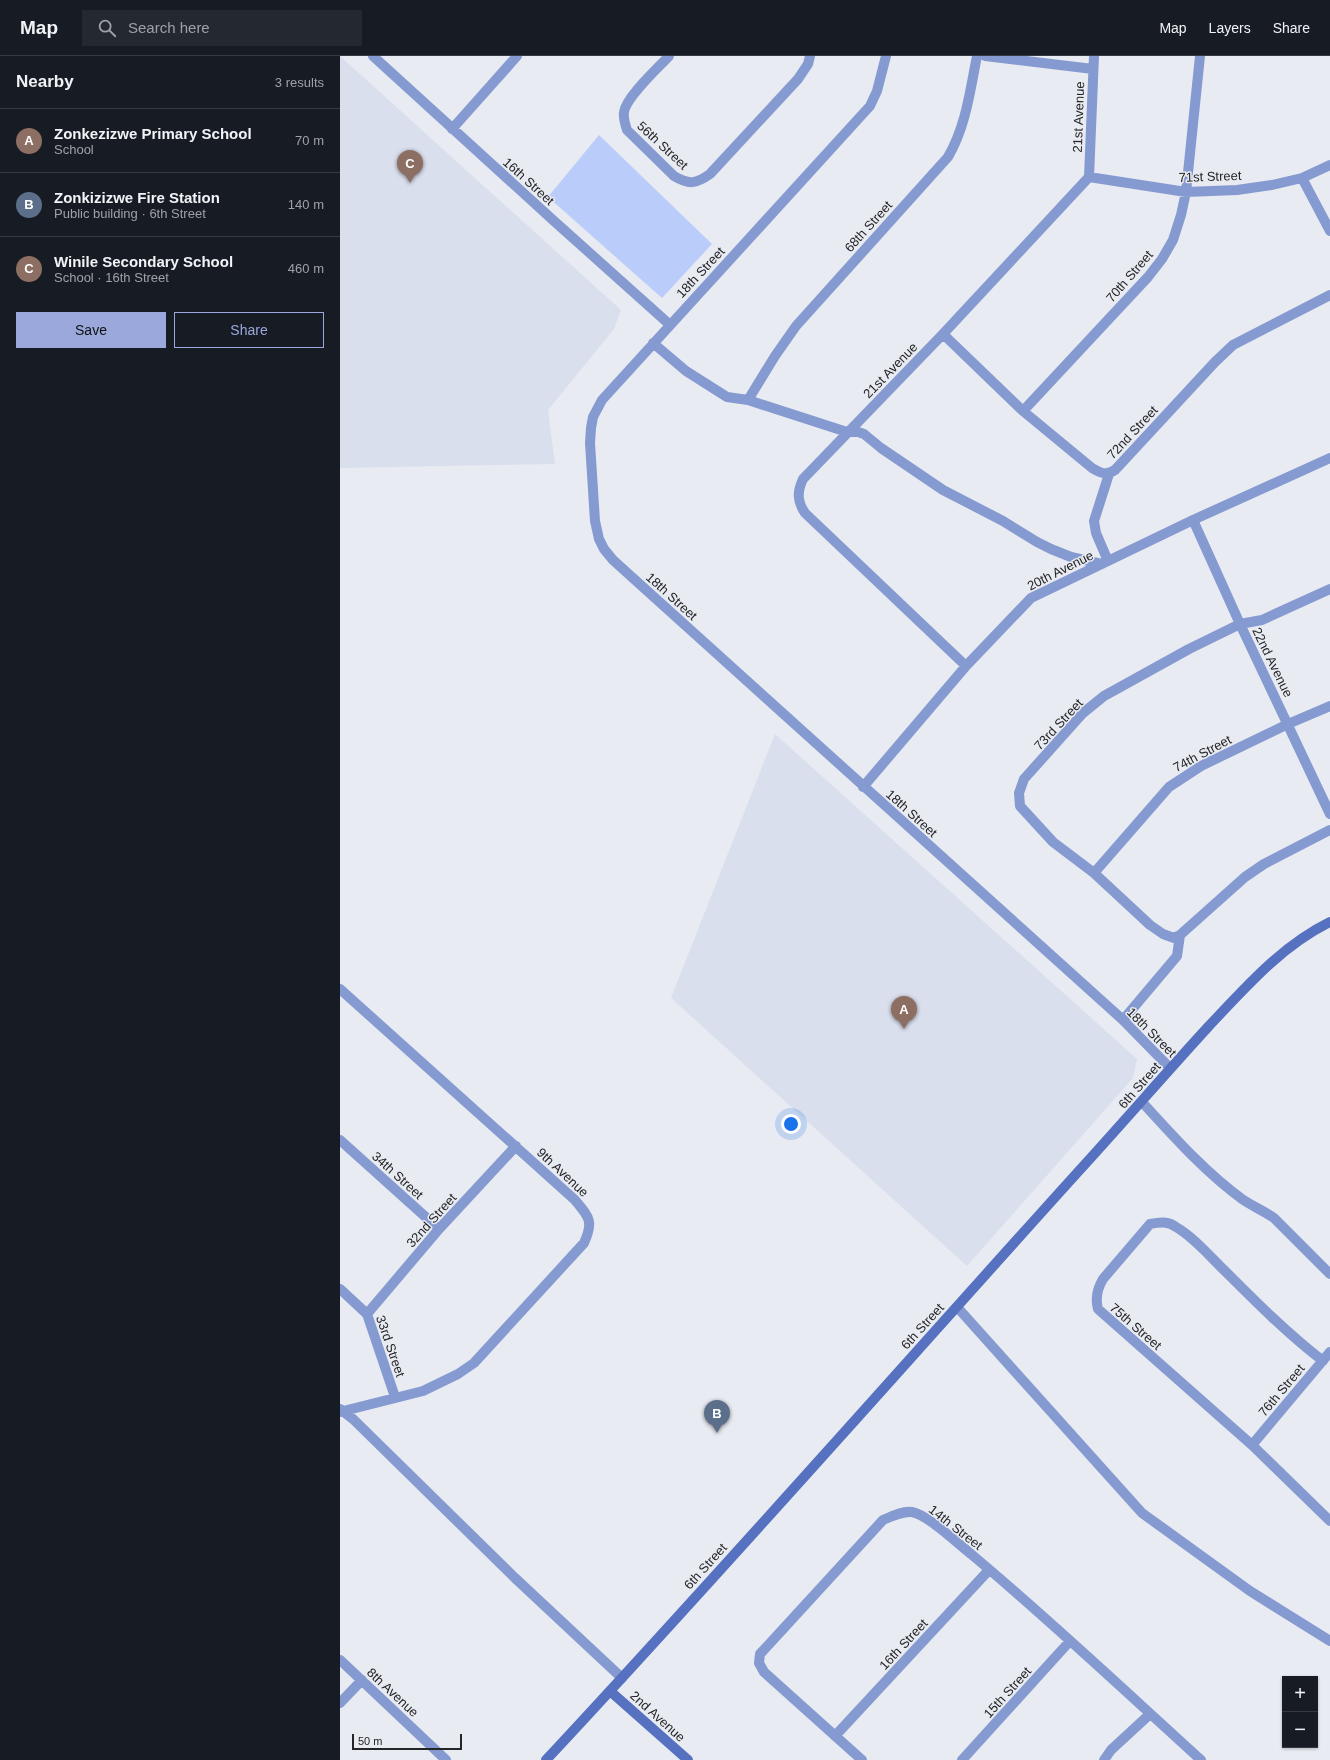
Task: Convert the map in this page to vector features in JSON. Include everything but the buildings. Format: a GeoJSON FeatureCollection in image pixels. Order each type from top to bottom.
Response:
{"type":"FeatureCollection","features":[{"type":"Feature","properties":{"kind":"street","name":"16th Street"},"geometry":{"type":"LineString","coordinates":[[373,56],[669,324]]}},
{"type":"Feature","properties":{"kind":"street"},"geometry":{"type":"LineString","coordinates":[[452,128],[516,56]]}},
{"type":"Feature","properties":{"kind":"street","name":"56th Street"},"geometry":{"type":"LineString","coordinates":[[669,56],[628,101],[624,111],[624,121],[627,130],[674,176],[690,183],[699,182],[710,174],[798,79],[808,64],[810,56]]}},
{"type":"Feature","properties":{"kind":"street","name":"18th Street"},"geometry":{"type":"LineString","coordinates":[[886,56],[877,91],[870,106],[669,324],[602,400],[593,417],[590,443],[595,521],[599,539],[604,549],[613,560],[1123,1020],[1170,1068]]}},
{"type":"Feature","properties":{"kind":"street","name":"68th Street"},"geometry":{"type":"LineString","coordinates":[[748,400],[775,356],[796,326],[948,157],[957,142],[963,124],[977,56]]}},
{"type":"Feature","properties":{"kind":"street"},"geometry":{"type":"LineString","coordinates":[[985,56],[1093,69]]}},
{"type":"Feature","properties":{"kind":"street","name":"21st Avenue"},"geometry":{"type":"LineString","coordinates":[[966,666],[805,513],[800,504],[799,488],[803,479],[943,334],[1089,177],[1094,56]]}},
{"type":"Feature","properties":{"kind":"street","name":"70th Street"},"geometry":{"type":"LineString","coordinates":[[1023,411],[1148,277],[1162,259],[1173,240],[1186,192],[1200,56]]}},
{"type":"Feature","properties":{"kind":"street","name":"71st Street"},"geometry":{"type":"LineString","coordinates":[[1089,177],[1186,192],[1237,190],[1272,185],[1302,178],[1330,165]]}},
{"type":"Feature","properties":{"kind":"street"},"geometry":{"type":"LineString","coordinates":[[1302,178],[1330,231]]}},
{"type":"Feature","properties":{"kind":"street","name":"72nd Street"},"geometry":{"type":"LineString","coordinates":[[943,334],[1023,411],[1092,468],[1102,474],[1110,474],[1215,362],[1233,345],[1330,295]]}},
{"type":"Feature","properties":{"kind":"street"},"geometry":{"type":"LineString","coordinates":[[653,343],[686,371],[727,397],[748,400],[847,432],[858,432],[864,434],[880,448],[943,490],[1003,521],[1037,542],[1072,557],[1105,563],[1094,521],[1110,474]]}},
{"type":"Feature","properties":{"kind":"street","name":"20th Avenue"},"geometry":{"type":"LineString","coordinates":[[863,787],[966,666],[1031,598],[1193,520],[1330,458]]}},
{"type":"Feature","properties":{"kind":"street","name":"22nd Avenue"},"geometry":{"type":"LineString","coordinates":[[1193,520],[1240,624],[1330,814]]}},
{"type":"Feature","properties":{"kind":"street","name":"73rd Street"},"geometry":{"type":"LineString","coordinates":[[1180,935],[1174,938],[1163,934],[1150,925],[1094,873],[1053,842],[1020,806],[1019,793],[1024,779],[1083,713],[1104,696],[1189,649],[1240,624],[1262,620],[1330,588]]}},
{"type":"Feature","properties":{"kind":"street","name":"74th Street"},"geometry":{"type":"LineString","coordinates":[[1094,873],[1169,787],[1201,766],[1288,724],[1330,706]]}},
{"type":"Feature","properties":{"kind":"street"},"geometry":{"type":"LineString","coordinates":[[1123,1020],[1177,956],[1180,935],[1245,877],[1264,864],[1330,830]]}},
{"type":"Feature","properties":{"kind":"street","name":"6th Street"},"geometry":{"type":"LineString","coordinates":[[546,1760],[622,1678],[1142,1102],[1170,1068],[1247,986],[1285,950],[1330,922]]}},
{"type":"Feature","properties":{"kind":"street","name":"9th Avenue"},"geometry":{"type":"LineString","coordinates":[[340,989],[575,1200],[590,1221],[590,1231],[584,1242],[474,1363],[458,1374],[423,1391],[341,1411]]}},
{"type":"Feature","properties":{"kind":"street"},"geometry":{"type":"LineString","coordinates":[[1142,1102],[1170,1133],[1215,1177],[1243,1200],[1263,1210],[1274,1218],[1330,1274]]}},
{"type":"Feature","properties":{"kind":"street","name":"34th Street"},"geometry":{"type":"LineString","coordinates":[[340,1140],[439,1229]]}},
{"type":"Feature","properties":{"kind":"street","name":"32nd Street"},"geometry":{"type":"LineString","coordinates":[[367,1314],[439,1229],[516,1146]]}},
{"type":"Feature","properties":{"kind":"street","name":"75th Street"},"geometry":{"type":"LineString","coordinates":[[1323,1361],[1293,1337],[1198,1244],[1177,1227],[1168,1223],[1159,1222],[1150,1224],[1103,1279],[1097,1290],[1096,1303],[1098,1309],[1252,1445],[1330,1521]]}},
{"type":"Feature","properties":{"kind":"street","name":"33rd Street"},"geometry":{"type":"LineString","coordinates":[[340,1289],[367,1314],[395,1397]]}},
{"type":"Feature","properties":{"kind":"street"},"geometry":{"type":"LineString","coordinates":[[957,1307],[1142,1513],[1250,1591],[1330,1641]]}},
{"type":"Feature","properties":{"kind":"street","name":"76th Street"},"geometry":{"type":"LineString","coordinates":[[1252,1445],[1330,1352]]}},
{"type":"Feature","properties":{"kind":"street"},"geometry":{"type":"LineString","coordinates":[[341,1411],[353,1419],[515,1578],[622,1678]]}},
{"type":"Feature","properties":{"kind":"street","name":"14th Street"},"geometry":{"type":"LineString","coordinates":[[862,1760],[764,1672],[760,1667],[759,1658],[760,1654],[883,1520],[902,1513],[912,1512],[933,1523],[989,1570],[1201,1760]]}},
{"type":"Feature","properties":{"kind":"street","name":"16th Street"},"geometry":{"type":"LineString","coordinates":[[835,1736],[989,1570]]}},
{"type":"Feature","properties":{"kind":"street","name":"15th Street"},"geometry":{"type":"LineString","coordinates":[[962,1760],[1070,1641]]}},
{"type":"Feature","properties":{"kind":"street","name":"8th Avenue"},"geometry":{"type":"LineString","coordinates":[[340,1660],[446,1760]]}},
{"type":"Feature","properties":{"kind":"street"},"geometry":{"type":"LineString","coordinates":[[340,1704],[362,1680]]}},
{"type":"Feature","properties":{"kind":"street","name":"2nd Avenue"},"geometry":{"type":"LineString","coordinates":[[610,1691],[688,1760]]}},
{"type":"Feature","properties":{"kind":"street"},"geometry":{"type":"LineString","coordinates":[[1104,1760],[1111,1750],[1150,1714]]}},
{"type":"Feature","properties":{"kind":"shaded area"},"geometry":{"type":"Polygon","coordinates":[[[340,56],[621,310],[614,329],[548,410],[555,464],[340,468],[340,56]]]}},
{"type":"Feature","properties":{"kind":"shaded area"},"geometry":{"type":"Polygon","coordinates":[[[599,135],[712,244],[662,298],[548,197],[599,135]]]}},
{"type":"Feature","properties":{"kind":"shaded area"},"geometry":{"type":"Polygon","coordinates":[[[775,734],[1137,1059],[1133,1078],[967,1266],[671,998],[775,734]]]}},
{"type":"Feature","properties":{"kind":"place","name":"Winile Secondary School"},"geometry":{"type":"Point","coordinates":[410,183]}},
{"type":"Feature","properties":{"kind":"place","name":"Zonkezizwe Primary School"},"geometry":{"type":"Point","coordinates":[904,1029]}},
{"type":"Feature","properties":{"kind":"place","name":"Zonkizizwe Fire Station"},"geometry":{"type":"Point","coordinates":[717,1433]}}]}
